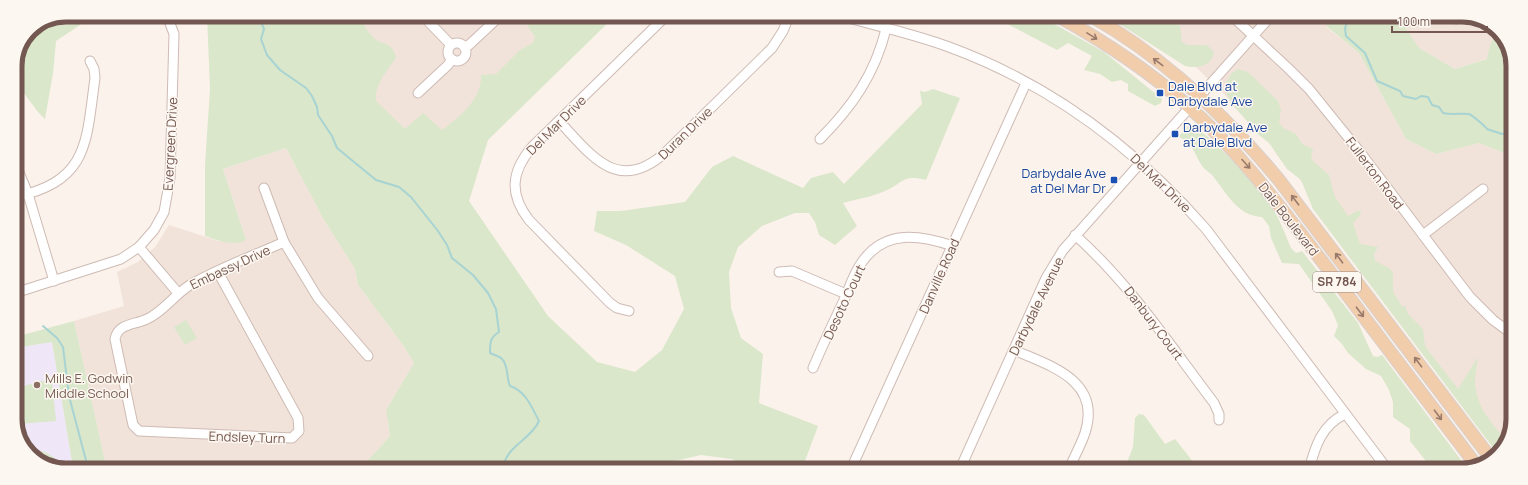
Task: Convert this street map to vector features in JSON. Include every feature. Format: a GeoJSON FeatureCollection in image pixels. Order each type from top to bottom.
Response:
{"type":"FeatureCollection","features":[{"type":"Feature","properties":{"kind":"main road","name":"Dale Boulevard"},"geometry":{"type":"LineString","coordinates":[[1068,22],[1126,57],[1189,107],[1252,172],[1473,462]]}},
{"type":"Feature","properties":{"kind":"main road","name":"Dale Boulevard"},"geometry":{"type":"LineString","coordinates":[[1100,22],[1158,62],[1200,95],[1236,130],[1279,180],[1488,455]]}},
{"type":"Feature","properties":{"kind":"street","name":"Evergreen Drive"},"geometry":{"type":"LineString","coordinates":[[22,291],[116,261],[139,247],[154,230],[160,220],[164,212],[169,184],[174,34],[169,22]]}},
{"type":"Feature","properties":{"kind":"street"},"geometry":{"type":"LineString","coordinates":[[428,22],[451,45]]}},
{"type":"Feature","properties":{"kind":"street"},"geometry":{"type":"LineString","coordinates":[[464,47],[471,43],[494,22]]}},
{"type":"Feature","properties":{"kind":"street","name":"Del Mar Drive"},"geometry":{"type":"LineString","coordinates":[[629,311],[617,308],[610,303],[529,220],[519,205],[515,180],[520,164],[532,147],[660,22]]}},
{"type":"Feature","properties":{"kind":"street","name":"Duran Drive"},"geometry":{"type":"LineString","coordinates":[[559,121],[593,158],[608,167],[626,171],[649,166],[666,152],[772,48],[783,31],[787,22]]}},
{"type":"Feature","properties":{"kind":"street","name":"Del Mar Drive"},"geometry":{"type":"LineString","coordinates":[[862,22],[950,47],[1026,83],[1079,114],[1141,162],[1185,204],[1206,229],[1383,463]]}},
{"type":"Feature","properties":{"kind":"street","name":"Fullerton Road"},"geometry":{"type":"LineString","coordinates":[[1239,22],[1309,89],[1360,152],[1470,297],[1493,320],[1506,330]]}},
{"type":"Feature","properties":{"kind":"street","name":"Darbydale Avenue"},"geometry":{"type":"LineString","coordinates":[[963,463],[1054,264],[1075,235],[1265,22]]}},
{"type":"Feature","properties":{"kind":"street"},"geometry":{"type":"LineString","coordinates":[[820,139],[847,110],[865,85],[878,58],[886,29]]}},
{"type":"Feature","properties":{"kind":"street"},"geometry":{"type":"LineString","coordinates":[[458,44],[464,47],[466,54],[463,58],[457,61],[452,59],[448,53],[451,45],[458,44]]}},
{"type":"Feature","properties":{"kind":"street"},"geometry":{"type":"LineString","coordinates":[[418,94],[448,65],[452,59]]}},
{"type":"Feature","properties":{"kind":"street"},"geometry":{"type":"LineString","coordinates":[[22,195],[49,186],[59,180],[71,170],[80,158],[86,139],[95,78],[94,69],[90,61]]}},
{"type":"Feature","properties":{"kind":"street","name":"Danville Road"},"geometry":{"type":"LineString","coordinates":[[854,463],[1026,83]]}},
{"type":"Feature","properties":{"kind":"street"},"geometry":{"type":"LineString","coordinates":[[22,180],[28,194],[54,281]]}},
{"type":"Feature","properties":{"kind":"street"},"geometry":{"type":"LineString","coordinates":[[264,188],[284,242],[318,298],[368,356]]}},
{"type":"Feature","properties":{"kind":"street"},"geometry":{"type":"LineString","coordinates":[[1423,235],[1483,189]]}},
{"type":"Feature","properties":{"kind":"street","name":"Danbury Court"},"geometry":{"type":"LineString","coordinates":[[1075,235],[1111,269],[1139,302],[1214,403],[1219,414],[1219,420]]}},
{"type":"Feature","properties":{"kind":"street","name":"Desoto Court"},"geometry":{"type":"LineString","coordinates":[[813,368],[861,263],[874,250],[884,243],[900,238],[920,237],[953,246]]}},
{"type":"Feature","properties":{"kind":"street","name":"Embassy Drive"},"geometry":{"type":"LineString","coordinates":[[117,332],[122,327],[147,319],[178,293],[218,272],[284,242]]}},
{"type":"Feature","properties":{"kind":"street"},"geometry":{"type":"LineString","coordinates":[[139,247],[178,293]]}},
{"type":"Feature","properties":{"kind":"street"},"geometry":{"type":"LineString","coordinates":[[779,272],[792,271],[846,294]]}},
{"type":"Feature","properties":{"kind":"street","name":"Endsley Turn"},"geometry":{"type":"LineString","coordinates":[[117,332],[116,342],[134,425],[137,430],[143,432],[294,438],[300,429],[298,418],[218,272]]}},
{"type":"Feature","properties":{"kind":"street"},"geometry":{"type":"LineString","coordinates":[[1014,350],[1067,374],[1084,394],[1088,409],[1087,423],[1085,433],[1071,463]]}},
{"type":"Feature","properties":{"kind":"street"},"geometry":{"type":"LineString","coordinates":[[1311,463],[1321,434],[1334,421],[1345,414]]}},
{"type":"Feature","properties":{"kind":"shaded area"},"geometry":{"type":"Polygon","coordinates":[[[337,22],[541,22],[538,45],[426,153],[363,93],[337,22]]]}},
{"type":"Feature","properties":{"kind":"shaded area"},"geometry":{"type":"Polygon","coordinates":[[[1136,22],[1330,22],[1326,27],[1359,53],[1406,139],[1436,154],[1479,143],[1506,154],[1506,425],[1503,436],[1498,444],[1267,136],[1197,68],[1136,22]]]}},
{"type":"Feature","properties":{"kind":"shaded area"},"geometry":{"type":"Polygon","coordinates":[[[1395,22],[1468,22],[1479,25],[1495,37],[1503,49],[1504,53],[1455,69],[1419,48],[1395,22]]]}},
{"type":"Feature","properties":{"kind":"shaded area"},"geometry":{"type":"Polygon","coordinates":[[[286,148],[324,220],[355,269],[358,285],[403,345],[414,363],[386,410],[390,436],[365,463],[105,463],[74,321],[124,306],[117,272],[138,262],[155,247],[169,225],[218,241],[246,240],[223,169],[286,148]]]}},
{"type":"Feature","properties":{"kind":"shaded area","name":"Mills E. Godwin Middle School"},"geometry":{"type":"Polygon","coordinates":[[[52,342],[72,463],[60,463],[42,456],[31,446],[25,436],[22,422],[22,347],[52,342]]]}},
{"type":"Feature","properties":{"kind":"green space"},"geometry":{"type":"Polygon","coordinates":[[[66,22],[84,22],[56,41],[53,73],[45,119],[22,90],[22,66],[25,49],[35,35],[49,25],[66,22]]]}},
{"type":"Feature","properties":{"kind":"green space"},"geometry":{"type":"Polygon","coordinates":[[[207,22],[360,22],[374,38],[390,46],[396,58],[379,84],[376,101],[405,129],[423,113],[442,130],[463,113],[474,100],[478,92],[481,75],[496,74],[520,50],[533,43],[535,37],[526,23],[527,22],[609,22],[488,140],[469,201],[548,316],[597,362],[635,372],[662,350],[684,309],[675,276],[626,245],[594,231],[597,211],[621,211],[685,202],[712,167],[733,156],[803,188],[811,178],[833,172],[844,184],[922,104],[920,91],[925,92],[933,89],[960,98],[926,180],[918,178],[907,179],[880,193],[843,203],[857,226],[835,245],[819,235],[815,222],[809,213],[795,213],[762,226],[738,247],[729,272],[731,308],[741,338],[763,354],[759,403],[818,426],[804,463],[739,463],[732,459],[701,455],[666,463],[365,463],[390,436],[386,410],[414,363],[403,345],[358,285],[355,269],[324,220],[286,148],[223,169],[246,240],[231,243],[205,236],[205,165],[210,89],[207,22]]]}},
{"type":"Feature","properties":{"kind":"green space"},"geometry":{"type":"Polygon","coordinates":[[[1003,22],[1051,22],[1104,52],[1162,99],[1161,103],[1155,106],[1128,91],[1128,84],[1121,80],[1112,82],[1100,74],[1084,70],[1092,56],[1068,43],[1057,50],[1003,22]]]}},
{"type":"Feature","properties":{"kind":"green space"},"geometry":{"type":"Polygon","coordinates":[[[1116,22],[1169,22],[1180,25],[1182,42],[1187,45],[1207,45],[1214,52],[1210,61],[1199,67],[1185,66],[1116,22]]]}},
{"type":"Feature","properties":{"kind":"green space"},"geometry":{"type":"Polygon","coordinates":[[[1329,22],[1401,22],[1419,48],[1455,69],[1487,59],[1494,36],[1503,49],[1506,63],[1506,154],[1479,143],[1436,154],[1406,139],[1359,53],[1326,26],[1329,22]]]}},
{"type":"Feature","properties":{"kind":"green space"},"geometry":{"type":"Polygon","coordinates":[[[1238,69],[1248,72],[1278,101],[1281,110],[1279,122],[1283,128],[1296,134],[1302,144],[1313,149],[1311,158],[1329,175],[1335,197],[1348,216],[1357,211],[1361,211],[1360,216],[1353,223],[1360,244],[1378,247],[1374,254],[1375,261],[1389,268],[1393,273],[1393,292],[1402,306],[1405,306],[1408,314],[1423,329],[1425,346],[1458,389],[1478,357],[1475,382],[1478,399],[1485,414],[1503,436],[1494,449],[1313,209],[1301,180],[1287,169],[1269,143],[1259,135],[1231,103],[1226,93],[1226,83],[1231,74],[1238,69]]]}},
{"type":"Feature","properties":{"kind":"green space"},"geometry":{"type":"Polygon","coordinates":[[[1189,125],[1198,129],[1209,137],[1234,162],[1268,202],[1277,215],[1291,248],[1296,253],[1302,251],[1358,323],[1373,356],[1377,357],[1382,355],[1463,463],[1427,463],[1410,441],[1410,429],[1393,417],[1393,402],[1389,390],[1381,376],[1366,369],[1348,353],[1334,336],[1338,325],[1332,311],[1299,264],[1282,263],[1271,238],[1269,226],[1262,217],[1253,216],[1239,208],[1212,175],[1204,168],[1191,146],[1183,139],[1178,137],[1189,125]]]}},
{"type":"Feature","properties":{"kind":"green space"},"geometry":{"type":"Polygon","coordinates":[[[186,320],[197,338],[185,345],[174,327],[186,320]]]}},
{"type":"Feature","properties":{"kind":"green space"},"geometry":{"type":"Polygon","coordinates":[[[74,321],[105,463],[72,463],[52,342],[22,347],[22,335],[74,321]]]}},
{"type":"Feature","properties":{"kind":"green space"},"geometry":{"type":"Polygon","coordinates":[[[41,381],[52,382],[56,421],[22,424],[22,388],[41,381]]]}},
{"type":"Feature","properties":{"kind":"green space"},"geometry":{"type":"Polygon","coordinates":[[[1139,414],[1144,415],[1165,444],[1175,439],[1194,463],[1127,463],[1133,447],[1135,418],[1139,414]]]}},
{"type":"Feature","properties":{"kind":"green space"},"geometry":{"type":"Polygon","coordinates":[[[35,450],[47,453],[60,463],[49,460],[35,450]]]}},
{"type":"Feature","properties":{"kind":"green space"},"geometry":{"type":"Polygon","coordinates":[[[1209,461],[1211,463],[1194,463],[1209,461]]]}},
{"type":"Feature","properties":{"kind":"waterway"},"geometry":{"type":"LineString","coordinates":[[261,22],[264,29],[261,39],[267,55],[280,70],[306,88],[317,107],[318,115],[332,136],[337,148],[376,180],[399,187],[411,197],[438,231],[447,245],[452,258],[473,275],[488,293],[496,309],[499,332],[491,341],[490,353],[502,359],[507,369],[510,386],[516,388],[524,396],[539,421],[535,428],[508,454],[504,463]]}},
{"type":"Feature","properties":{"kind":"waterway"},"geometry":{"type":"LineString","coordinates":[[1347,22],[1345,28],[1346,36],[1365,53],[1377,81],[1400,91],[1403,96],[1416,99],[1421,96],[1428,97],[1432,105],[1439,107],[1443,113],[1469,114],[1487,129],[1502,134],[1506,134]]}},
{"type":"Feature","properties":{"kind":"waterway"},"geometry":{"type":"LineString","coordinates":[[43,326],[57,338],[63,347],[69,396],[87,463]]}},
{"type":"Feature","properties":{"kind":"place","name":"Dale Blvd at Darbydale Ave"},"geometry":{"type":"Point","coordinates":[1160,93]}},
{"type":"Feature","properties":{"kind":"place","name":"Darbydale Ave at Dale Blvd"},"geometry":{"type":"Point","coordinates":[1175,134]}},
{"type":"Feature","properties":{"kind":"place","name":"Darbydale Ave at Del Mar Dr"},"geometry":{"type":"Point","coordinates":[1114,180]}},
{"type":"Feature","properties":{"kind":"place","name":"Mills E. Godwin Middle School"},"geometry":{"type":"Point","coordinates":[37,385]}}]}
